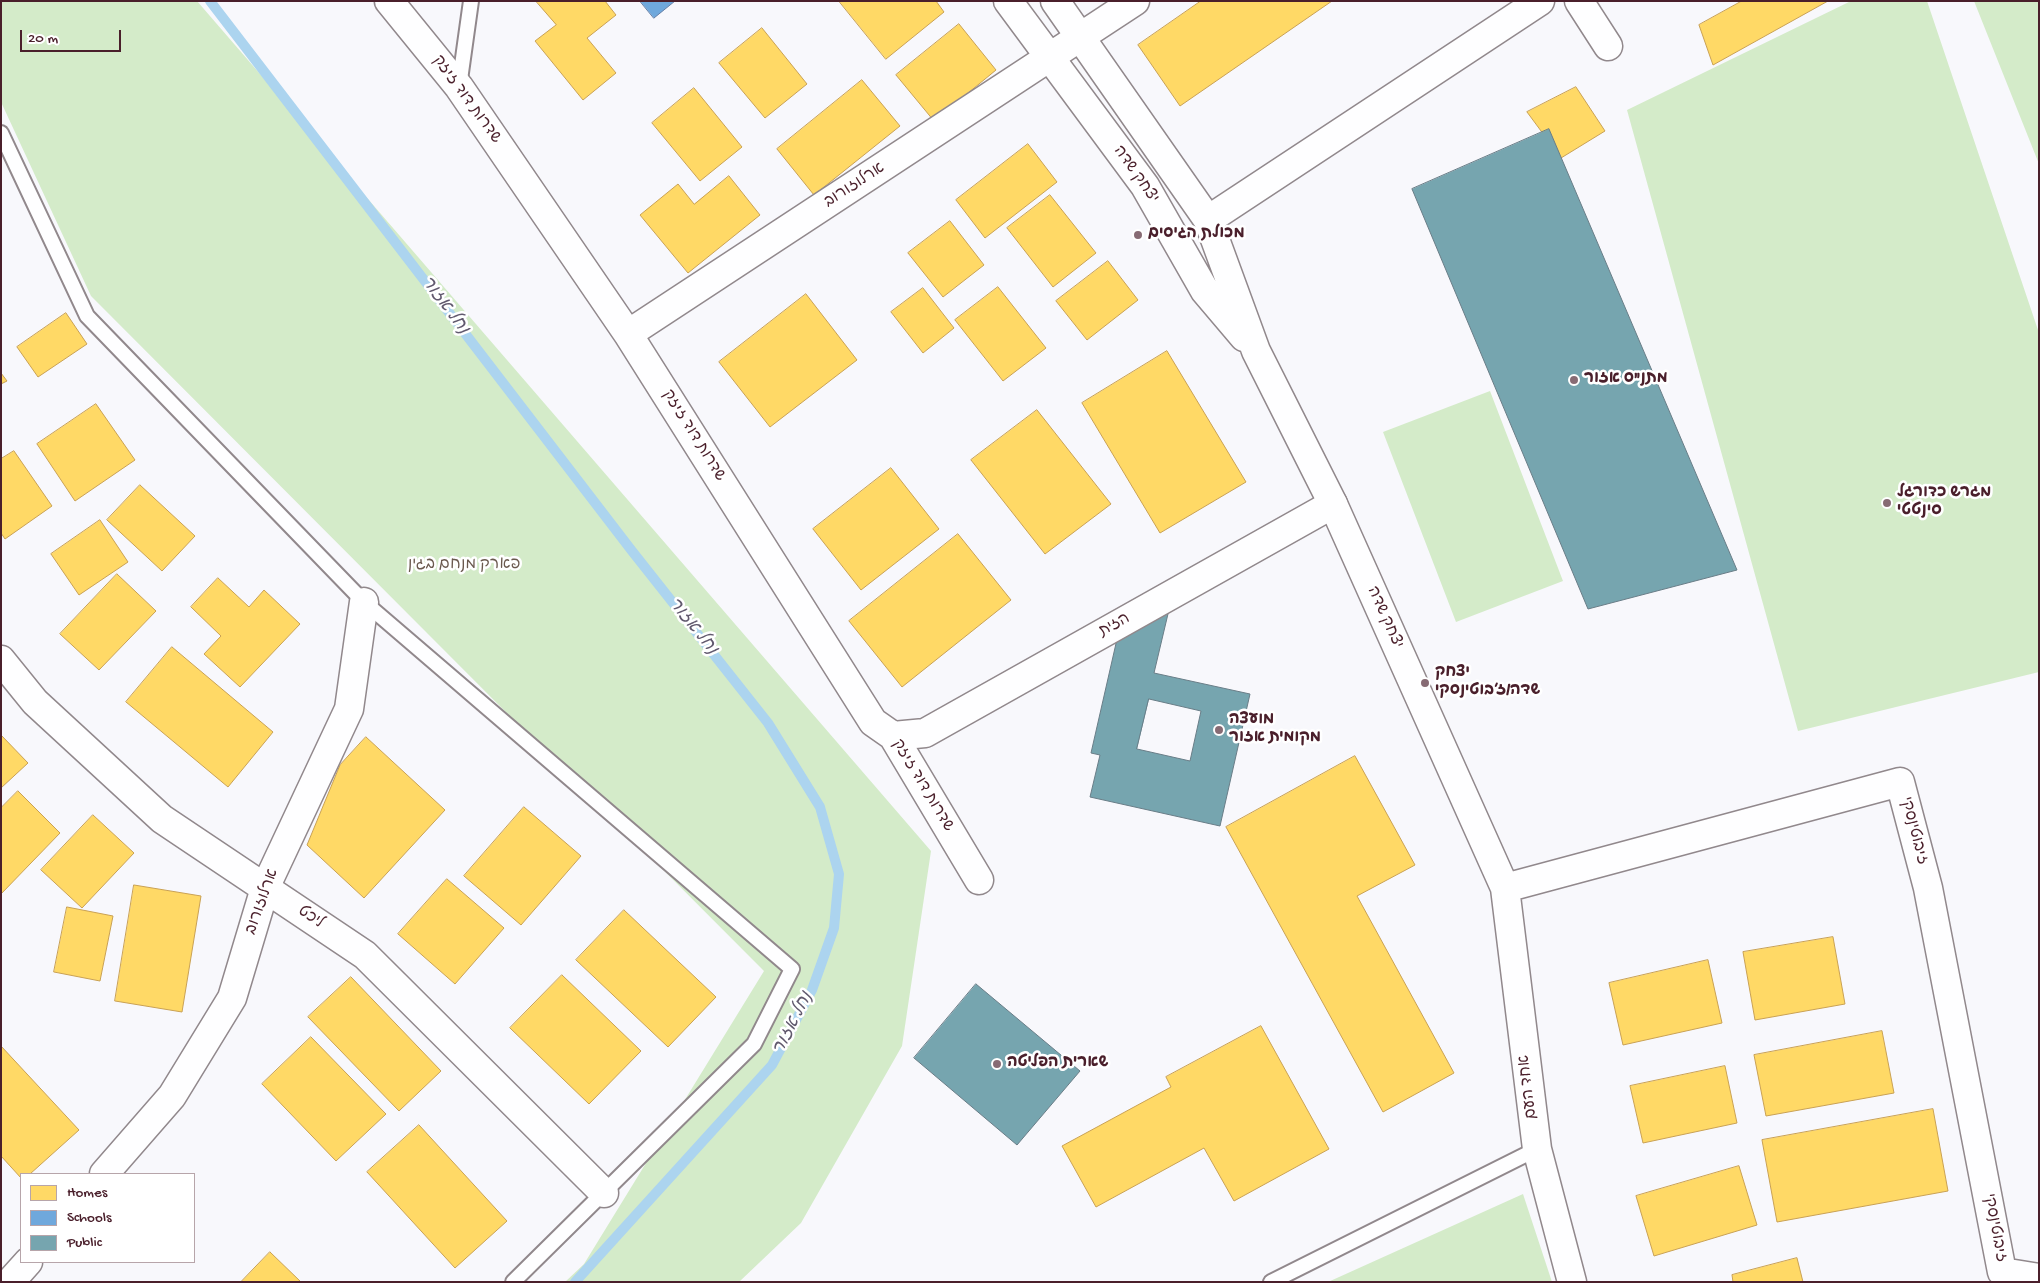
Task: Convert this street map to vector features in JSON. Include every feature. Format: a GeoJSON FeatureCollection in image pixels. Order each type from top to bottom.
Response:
{"type":"FeatureCollection","features":[{"type":"Feature","properties":{"kind":"street","name":"שדרות דוד ז'זק"},"geometry":{"type":"LineString","coordinates":[[389,1],[459,87],[628,334],[873,722],[893,736],[979,880]]}},
{"type":"Feature","properties":{"kind":"street","name":"יצחק שדה"},"geometry":{"type":"LineString","coordinates":[[1008,1],[1049,59],[1145,186],[1205,291],[1256,351]]}},
{"type":"Feature","properties":{"kind":"street","name":"יצחק שדה"},"geometry":{"type":"LineString","coordinates":[[1055,1],[1082,37],[1208,220],[1256,351],[1333,504],[1506,888]]}},
{"type":"Feature","properties":{"kind":"street"},"geometry":{"type":"LineString","coordinates":[[1208,220],[1540,1]]}},
{"type":"Feature","properties":{"kind":"street"},"geometry":{"type":"LineString","coordinates":[[1579,1],[1608,46]]}},
{"type":"Feature","properties":{"kind":"street","name":"ארלוזורוב"},"geometry":{"type":"LineString","coordinates":[[628,334],[1049,59],[1129,3]]}},
{"type":"Feature","properties":{"kind":"street","name":"הזית"},"geometry":{"type":"LineString","coordinates":[[893,736],[924,733],[1333,504]]}},
{"type":"Feature","properties":{"kind":"street","name":"ארלוזורוב"},"geometry":{"type":"LineString","coordinates":[[105,1173],[172,1096],[232,998],[265,888],[349,709],[364,602]]}},
{"type":"Feature","properties":{"kind":"street","name":"ליכט"},"geometry":{"type":"LineString","coordinates":[[1,660],[35,702],[162,819],[365,954],[604,1193]]}},
{"type":"Feature","properties":{"kind":"street","name":"ז'בוטינסקי"},"geometry":{"type":"LineString","coordinates":[[1506,888],[1900,782],[1928,888],[2003,1277]]}},
{"type":"Feature","properties":{"kind":"street","name":"אחד העם"},"geometry":{"type":"LineString","coordinates":[[1506,888],[1537,1149],[1572,1282]]}},
{"type":"Feature","properties":{"kind":"street"},"geometry":{"type":"LineString","coordinates":[[10,1282],[27,1263]]}},
{"type":"Feature","properties":{"kind":"street"},"geometry":{"type":"LineString","coordinates":[[2003,1277],[2039,1278]]}},
{"type":"Feature","properties":{"kind":"lane"},"geometry":{"type":"LineString","coordinates":[[459,87],[471,1]]}},
{"type":"Feature","properties":{"kind":"lane"},"geometry":{"type":"LineString","coordinates":[[1,133],[87,316],[364,602],[792,970],[754,1044],[513,1282]]}},
{"type":"Feature","properties":{"kind":"lane"},"geometry":{"type":"LineString","coordinates":[[1271,1282],[1537,1149]]}},
{"type":"Feature","properties":{"kind":"green space","name":"פארק מנחם בגין"},"geometry":{"type":"Polygon","coordinates":[[[1,1],[197,1],[931,851],[902,1046],[801,1223],[739,1282],[565,1282],[584,1264],[764,971],[91,296],[1,102],[1,1]]]}},
{"type":"Feature","properties":{"kind":"green space","name":"מגרש כדורגל סינטטי"},"geometry":{"type":"Polygon","coordinates":[[[1851,1],[1927,1],[2039,333],[2039,672],[1798,731],[1627,110],[1851,1]]]}},
{"type":"Feature","properties":{"kind":"green space"},"geometry":{"type":"Polygon","coordinates":[[[1974,1],[2039,1],[2039,164],[1974,1]]]}},
{"type":"Feature","properties":{"kind":"green space"},"geometry":{"type":"Polygon","coordinates":[[[1490,391],[1563,581],[1456,622],[1383,432],[1490,391]]]}},
{"type":"Feature","properties":{"kind":"green space"},"geometry":{"type":"Polygon","coordinates":[[[1523,1194],[1552,1282],[1328,1282],[1523,1194]]]}},
{"type":"Feature","properties":{"kind":"building: Homes"},"geometry":{"type":"Polygon","coordinates":[[[536,1],[605,1],[616,15],[587,38],[616,73],[583,100],[535,41],[556,25],[536,1]]]}},
{"type":"Feature","properties":{"kind":"building: Homes"},"geometry":{"type":"Polygon","coordinates":[[[839,1],[936,1],[944,12],[886,59],[839,1]]]}},
{"type":"Feature","properties":{"kind":"building: Homes"},"geometry":{"type":"Polygon","coordinates":[[[1201,1],[1332,1],[1180,106],[1138,45],[1201,1]]]}},
{"type":"Feature","properties":{"kind":"building: Homes"},"geometry":{"type":"Polygon","coordinates":[[[1742,1],[1828,1],[1713,65],[1699,25],[1742,1]]]}},
{"type":"Feature","properties":{"kind":"building: Homes"},"geometry":{"type":"Polygon","coordinates":[[[959,24],[996,70],[934,121],[896,75],[959,24]]]}},
{"type":"Feature","properties":{"kind":"building: Homes"},"geometry":{"type":"Polygon","coordinates":[[[762,28],[807,84],[765,118],[719,63],[762,28]]]}},
{"type":"Feature","properties":{"kind":"building: Homes"},"geometry":{"type":"Polygon","coordinates":[[[862,80],[900,126],[814,195],[777,149],[862,80]]]}},
{"type":"Feature","properties":{"kind":"building: Homes"},"geometry":{"type":"Polygon","coordinates":[[[1576,87],[1605,131],[1561,158],[1527,112],[1576,87]]]}},
{"type":"Feature","properties":{"kind":"building: Homes"},"geometry":{"type":"Polygon","coordinates":[[[694,88],[742,147],[700,181],[652,123],[694,88]]]}},
{"type":"Feature","properties":{"kind":"building: Homes"},"geometry":{"type":"Polygon","coordinates":[[[1028,144],[1057,182],[985,238],[956,200],[1028,144]]]}},
{"type":"Feature","properties":{"kind":"building: Homes"},"geometry":{"type":"Polygon","coordinates":[[[729,176],[760,215],[688,273],[640,215],[678,184],[694,204],[729,176]]]}},
{"type":"Feature","properties":{"kind":"building: Homes"},"geometry":{"type":"Polygon","coordinates":[[[1050,195],[1096,253],[1053,287],[1007,228],[1050,195]]]}},
{"type":"Feature","properties":{"kind":"building: Homes"},"geometry":{"type":"Polygon","coordinates":[[[950,221],[984,265],[943,297],[908,253],[950,221]]]}},
{"type":"Feature","properties":{"kind":"building: Homes"},"geometry":{"type":"Polygon","coordinates":[[[1108,261],[1138,300],[1087,340],[1056,301],[1108,261]]]}},
{"type":"Feature","properties":{"kind":"building: Homes"},"geometry":{"type":"Polygon","coordinates":[[[998,287],[1046,348],[1003,381],[955,320],[998,287]]]}},
{"type":"Feature","properties":{"kind":"building: Homes"},"geometry":{"type":"Polygon","coordinates":[[[923,288],[954,328],[923,353],[891,312],[923,288]]]}},
{"type":"Feature","properties":{"kind":"building: Homes"},"geometry":{"type":"Polygon","coordinates":[[[806,294],[857,360],[770,427],[719,362],[806,294]]]}},
{"type":"Feature","properties":{"kind":"building: Homes"},"geometry":{"type":"Polygon","coordinates":[[[66,313],[87,344],[38,377],[17,347],[66,313]]]}},
{"type":"Feature","properties":{"kind":"building: Homes"},"geometry":{"type":"Polygon","coordinates":[[[1167,351],[1246,482],[1160,533],[1082,403],[1167,351]]]}},
{"type":"Feature","properties":{"kind":"building: Homes"},"geometry":{"type":"Polygon","coordinates":[[[1,373],[7,381],[1,384],[1,373]]]}},
{"type":"Feature","properties":{"kind":"building: Homes"},"geometry":{"type":"Polygon","coordinates":[[[96,404],[135,460],[75,501],[37,444],[96,404]]]}},
{"type":"Feature","properties":{"kind":"building: Homes"},"geometry":{"type":"Polygon","coordinates":[[[1037,410],[1111,504],[1045,554],[971,460],[1037,410]]]}},
{"type":"Feature","properties":{"kind":"building: Homes"},"geometry":{"type":"Polygon","coordinates":[[[14,451],[52,506],[5,539],[1,533],[1,459],[14,451]]]}},
{"type":"Feature","properties":{"kind":"building: Homes"},"geometry":{"type":"Polygon","coordinates":[[[891,468],[939,529],[861,590],[813,529],[891,468]]]}},
{"type":"Feature","properties":{"kind":"building: Homes"},"geometry":{"type":"Polygon","coordinates":[[[140,485],[195,536],[162,571],[107,520],[140,485]]]}},
{"type":"Feature","properties":{"kind":"building: Homes"},"geometry":{"type":"Polygon","coordinates":[[[100,520],[128,562],[79,595],[51,554],[100,520]]]}},
{"type":"Feature","properties":{"kind":"building: Homes"},"geometry":{"type":"Polygon","coordinates":[[[958,534],[1011,600],[902,687],[849,621],[958,534]]]}},
{"type":"Feature","properties":{"kind":"building: Homes"},"geometry":{"type":"Polygon","coordinates":[[[117,574],[156,611],[99,670],[60,634],[117,574]]]}},
{"type":"Feature","properties":{"kind":"building: Homes"},"geometry":{"type":"Polygon","coordinates":[[[218,578],[249,607],[264,590],[300,624],[240,687],[204,654],[221,636],[191,607],[218,578]]]}},
{"type":"Feature","properties":{"kind":"building: Homes"},"geometry":{"type":"Polygon","coordinates":[[[172,647],[273,732],[228,787],[126,702],[172,647]]]}},
{"type":"Feature","properties":{"kind":"building: Homes"},"geometry":{"type":"Polygon","coordinates":[[[1,735],[28,763],[1,788],[1,735]]]}},
{"type":"Feature","properties":{"kind":"building: Homes"},"geometry":{"type":"Polygon","coordinates":[[[366,737],[445,810],[364,898],[307,845],[340,765],[366,737]]]}},
{"type":"Feature","properties":{"kind":"building: Homes"},"geometry":{"type":"Polygon","coordinates":[[[1355,756],[1415,865],[1357,896],[1454,1073],[1383,1112],[1226,827],[1355,756]]]}},
{"type":"Feature","properties":{"kind":"building: Homes"},"geometry":{"type":"Polygon","coordinates":[[[18,791],[60,833],[1,894],[1,808],[18,791]]]}},
{"type":"Feature","properties":{"kind":"building: Homes"},"geometry":{"type":"Polygon","coordinates":[[[524,807],[581,856],[521,925],[464,876],[524,807]]]}},
{"type":"Feature","properties":{"kind":"building: Homes"},"geometry":{"type":"Polygon","coordinates":[[[93,815],[134,853],[82,908],[41,870],[93,815]]]}},
{"type":"Feature","properties":{"kind":"building: Homes"},"geometry":{"type":"Polygon","coordinates":[[[447,879],[504,928],[455,984],[398,934],[447,879]]]}},
{"type":"Feature","properties":{"kind":"building: Homes"},"geometry":{"type":"Polygon","coordinates":[[[134,885],[201,896],[182,1012],[115,1001],[134,885]]]}},
{"type":"Feature","properties":{"kind":"building: Homes"},"geometry":{"type":"Polygon","coordinates":[[[67,907],[113,916],[100,981],[54,972],[67,907]]]}},
{"type":"Feature","properties":{"kind":"building: Homes"},"geometry":{"type":"Polygon","coordinates":[[[624,910],[716,997],[668,1047],[576,960],[624,910]]]}},
{"type":"Feature","properties":{"kind":"building: Homes"},"geometry":{"type":"Polygon","coordinates":[[[1833,937],[1845,1004],[1755,1020],[1743,952],[1833,937]]]}},
{"type":"Feature","properties":{"kind":"building: Homes"},"geometry":{"type":"Polygon","coordinates":[[[1708,960],[1722,1023],[1623,1045],[1609,983],[1708,960]]]}},
{"type":"Feature","properties":{"kind":"building: Homes"},"geometry":{"type":"Polygon","coordinates":[[[562,975],[641,1051],[589,1104],[510,1028],[562,975]]]}},
{"type":"Feature","properties":{"kind":"building: Homes"},"geometry":{"type":"Polygon","coordinates":[[[351,977],[441,1071],[399,1111],[308,1017],[351,977]]]}},
{"type":"Feature","properties":{"kind":"building: Homes"},"geometry":{"type":"Polygon","coordinates":[[[1261,1026],[1329,1149],[1234,1201],[1204,1148],[1096,1207],[1062,1146],[1171,1087],[1166,1077],[1261,1026]]]}},
{"type":"Feature","properties":{"kind":"building: Homes"},"geometry":{"type":"Polygon","coordinates":[[[1882,1031],[1894,1093],[1766,1116],[1754,1055],[1882,1031]]]}},
{"type":"Feature","properties":{"kind":"building: Homes"},"geometry":{"type":"Polygon","coordinates":[[[311,1037],[386,1114],[336,1161],[262,1084],[311,1037]]]}},
{"type":"Feature","properties":{"kind":"building: Homes"},"geometry":{"type":"Polygon","coordinates":[[[1,1046],[79,1130],[31,1173],[20,1173],[20,1177],[1,1156],[1,1046]]]}},
{"type":"Feature","properties":{"kind":"building: Homes"},"geometry":{"type":"Polygon","coordinates":[[[1725,1066],[1737,1123],[1643,1143],[1630,1086],[1725,1066]]]}},
{"type":"Feature","properties":{"kind":"building: Homes"},"geometry":{"type":"Polygon","coordinates":[[[1933,1109],[1948,1191],[1777,1222],[1762,1140],[1933,1109]]]}},
{"type":"Feature","properties":{"kind":"building: Homes"},"geometry":{"type":"Polygon","coordinates":[[[419,1125],[507,1221],[455,1268],[367,1172],[419,1125]]]}},
{"type":"Feature","properties":{"kind":"building: Homes"},"geometry":{"type":"Polygon","coordinates":[[[1739,1166],[1757,1225],[1654,1256],[1636,1196],[1739,1166]]]}},
{"type":"Feature","properties":{"kind":"building: Homes"},"geometry":{"type":"Polygon","coordinates":[[[270,1252],[301,1282],[241,1282],[270,1252]]]}},
{"type":"Feature","properties":{"kind":"building: Homes"},"geometry":{"type":"Polygon","coordinates":[[[1797,1258],[1803,1282],[1733,1282],[1732,1275],[1797,1258]]]}},
{"type":"Feature","properties":{"kind":"building: Schools"},"geometry":{"type":"Polygon","coordinates":[[[640,1],[675,1],[654,18],[640,1]]]}},
{"type":"Feature","properties":{"kind":"building: Public","name":"מתנ\"ס אזור"},"geometry":{"type":"Polygon","coordinates":[[[1549,129],[1737,570],[1588,609],[1412,189],[1549,129]]]}},
{"type":"Feature","properties":{"kind":"building: Public","name":"מועצה מקומית אזור"},"geometry":{"type":"Polygon","coordinates":[[[1172,597],[1154,673],[1250,694],[1220,826],[1090,797],[1100,755],[1091,753],[1120,626],[1172,597]],[[1149,699],[1137,749],[1190,761],[1201,711],[1149,699]]]}},
{"type":"Feature","properties":{"kind":"building: Public","name":"שארית הפליטה"},"geometry":{"type":"Polygon","coordinates":[[[976,984],[1080,1071],[1017,1145],[914,1058],[976,984]]]}},
{"type":"Feature","properties":{"kind":"waterway","name":"נחל אזור"},"geometry":{"type":"LineString","coordinates":[[210,1],[632,551],[768,723],[820,807],[839,874],[834,928],[812,990],[772,1065],[575,1282]]}},
{"type":"Feature","properties":{"kind":"place","name":"מכולת הגיסים"},"geometry":{"type":"Point","coordinates":[1138,235]}},
{"type":"Feature","properties":{"kind":"place","name":"מתנ\"ס אזור"},"geometry":{"type":"Point","coordinates":[1574,380]}},
{"type":"Feature","properties":{"kind":"place","name":"מגרש כדורגל סינטטי"},"geometry":{"type":"Point","coordinates":[1887,503]}},
{"type":"Feature","properties":{"kind":"place","name":"יצחק שדה/ז׳בוטינסקי"},"geometry":{"type":"Point","coordinates":[1425,683]}},
{"type":"Feature","properties":{"kind":"place","name":"מועצה מקומית אזור"},"geometry":{"type":"Point","coordinates":[1219,730]}},
{"type":"Feature","properties":{"kind":"place","name":"שארית הפליטה"},"geometry":{"type":"Point","coordinates":[997,1064]}}]}
